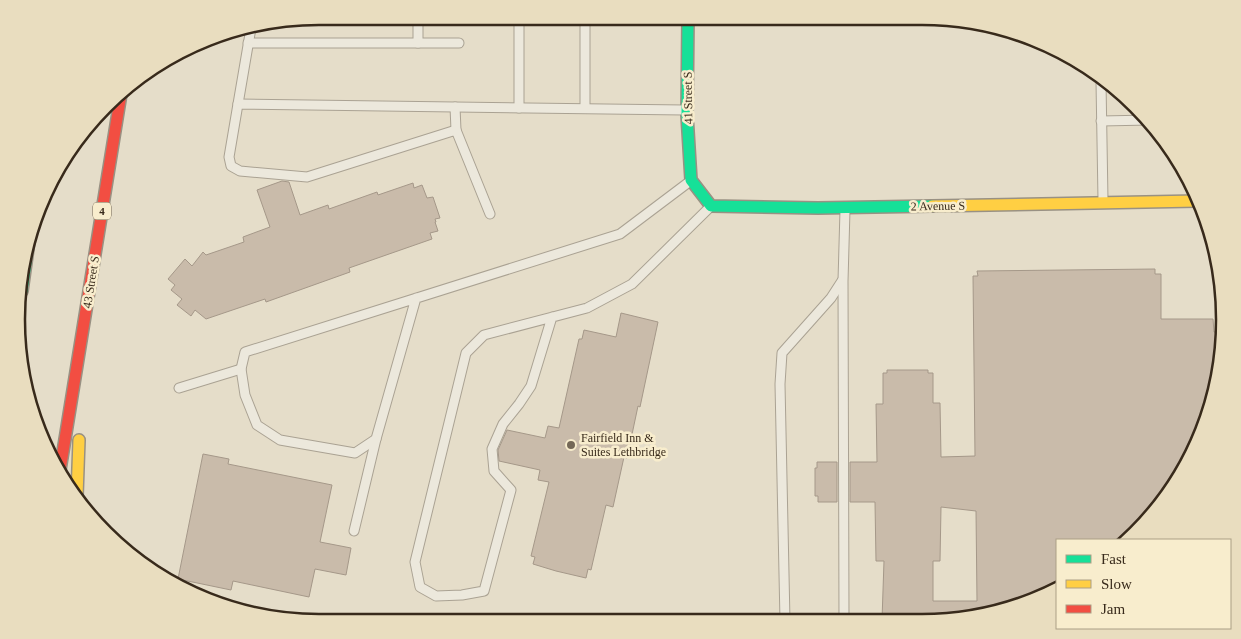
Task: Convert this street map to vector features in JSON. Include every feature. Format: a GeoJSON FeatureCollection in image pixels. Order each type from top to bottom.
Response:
{"type":"FeatureCollection","features":[{"type":"Feature","properties":{"kind":"main road","name":"41 Street S"},"geometry":{"type":"LineString","coordinates":[[688,25],[687,110],[691,180]]}},
{"type":"Feature","properties":{"kind":"main road","name":"43 Street S"},"geometry":{"type":"LineString","coordinates":[[61,462],[118,104]]}},
{"type":"Feature","properties":{"kind":"main road"},"geometry":{"type":"LineString","coordinates":[[691,180],[711,206]]}},
{"type":"Feature","properties":{"kind":"main road","name":"2 Avenue S"},"geometry":{"type":"LineString","coordinates":[[711,206],[844,208],[1191,201]]}},
{"type":"Feature","properties":{"kind":"main road"},"geometry":{"type":"LineString","coordinates":[[77,486],[84,327]]}},
{"type":"Feature","properties":{"kind":"lane"},"geometry":{"type":"LineString","coordinates":[[418,25],[418,44]]}},
{"type":"Feature","properties":{"kind":"lane"},"geometry":{"type":"LineString","coordinates":[[519,25],[519,108]]}},
{"type":"Feature","properties":{"kind":"lane"},"geometry":{"type":"LineString","coordinates":[[585,25],[585,108]]}},
{"type":"Feature","properties":{"kind":"lane"},"geometry":{"type":"LineString","coordinates":[[250,34],[229,157],[231,166],[240,171],[306,177],[456,130]]}},
{"type":"Feature","properties":{"kind":"lane"},"geometry":{"type":"LineString","coordinates":[[248,43],[459,44]]}},
{"type":"Feature","properties":{"kind":"lane"},"geometry":{"type":"LineString","coordinates":[[1101,86],[1103,203]]}},
{"type":"Feature","properties":{"kind":"lane"},"geometry":{"type":"LineString","coordinates":[[238,104],[687,110]]}},
{"type":"Feature","properties":{"kind":"lane"},"geometry":{"type":"LineString","coordinates":[[456,107],[456,130],[490,214]]}},
{"type":"Feature","properties":{"kind":"lane"},"geometry":{"type":"LineString","coordinates":[[1101,121],[1139,120]]}},
{"type":"Feature","properties":{"kind":"lane"},"geometry":{"type":"LineString","coordinates":[[376,439],[355,453],[280,440],[257,425],[245,395],[241,369],[245,352],[620,234],[691,180]]}},
{"type":"Feature","properties":{"kind":"lane"},"geometry":{"type":"LineString","coordinates":[[552,317],[531,386],[503,424],[492,449],[494,471],[511,490],[484,591],[462,595],[436,596],[420,587],[415,562],[466,353],[484,335],[552,317],[587,308],[632,284],[711,206]]}},
{"type":"Feature","properties":{"kind":"lane"},"geometry":{"type":"LineString","coordinates":[[844,208],[844,263],[842,281],[844,614]]}},
{"type":"Feature","properties":{"kind":"lane"},"geometry":{"type":"LineString","coordinates":[[785,614],[780,394],[782,352],[831,298],[842,281]]}},
{"type":"Feature","properties":{"kind":"lane"},"geometry":{"type":"LineString","coordinates":[[354,531],[376,439],[416,298]]}},
{"type":"Feature","properties":{"kind":"lane"},"geometry":{"type":"LineString","coordinates":[[179,388],[241,369]]}},
{"type":"Feature","properties":{"kind":"building"},"geometry":{"type":"Polygon","coordinates":[[[282,181],[289,182],[300,215],[328,205],[329,209],[377,192],[378,195],[413,183],[414,188],[422,185],[427,198],[433,197],[440,218],[435,219],[438,231],[430,233],[432,239],[349,268],[350,272],[266,302],[265,299],[206,319],[195,310],[191,316],[177,305],[182,299],[171,290],[175,285],[168,279],[185,259],[192,266],[203,252],[206,255],[244,242],[243,237],[270,227],[257,190],[282,181]]]}},
{"type":"Feature","properties":{"kind":"building"},"geometry":{"type":"Polygon","coordinates":[[[1155,269],[1155,274],[1161,274],[1161,319],[1213,319],[1215,339],[1206,396],[1194,432],[1177,467],[1155,499],[1130,528],[1118,539],[1056,539],[1056,582],[1034,592],[979,608],[941,613],[882,614],[884,561],[876,561],[875,502],[850,502],[850,462],[877,462],[876,404],[883,404],[883,373],[887,373],[887,370],[928,370],[928,373],[933,373],[933,403],[940,403],[941,457],[975,456],[973,276],[978,276],[977,271],[1155,269]],[[941,507],[940,561],[933,561],[933,601],[977,601],[976,511],[941,507]]]}},
{"type":"Feature","properties":{"kind":"building"},"geometry":{"type":"Polygon","coordinates":[[[621,313],[658,322],[627,458],[624,457],[613,507],[606,505],[591,570],[588,569],[586,578],[533,564],[535,557],[531,556],[549,482],[538,480],[540,470],[499,461],[498,450],[507,430],[545,438],[548,426],[559,428],[579,339],[582,339],[584,330],[616,337],[621,313]]]}},
{"type":"Feature","properties":{"kind":"building"},"geometry":{"type":"Polygon","coordinates":[[[203,454],[229,459],[228,464],[332,485],[320,542],[351,548],[346,575],[315,569],[309,597],[233,581],[231,590],[178,578],[203,454]]]}},
{"type":"Feature","properties":{"kind":"building"},"geometry":{"type":"Polygon","coordinates":[[[817,462],[837,462],[837,502],[818,502],[818,496],[815,496],[815,468],[817,468],[817,462]]]}},
{"type":"Feature","properties":{"kind":"traffic: fast"},"geometry":{"type":"LineString","coordinates":[[688,25],[687,115],[691,180],[711,206],[818,208],[932,206]]}},
{"type":"Feature","properties":{"kind":"traffic: slow"},"geometry":{"type":"LineString","coordinates":[[932,206],[1191,201]]}},
{"type":"Feature","properties":{"kind":"traffic: slow"},"geometry":{"type":"LineString","coordinates":[[77,486],[79,440]]}},
{"type":"Feature","properties":{"kind":"traffic: jam"},"geometry":{"type":"LineString","coordinates":[[61,462],[120,103]]}},
{"type":"Feature","properties":{"kind":"place","name":"Fairfield Inn & Suites Lethbridge"},"geometry":{"type":"Point","coordinates":[571,445]}}]}
